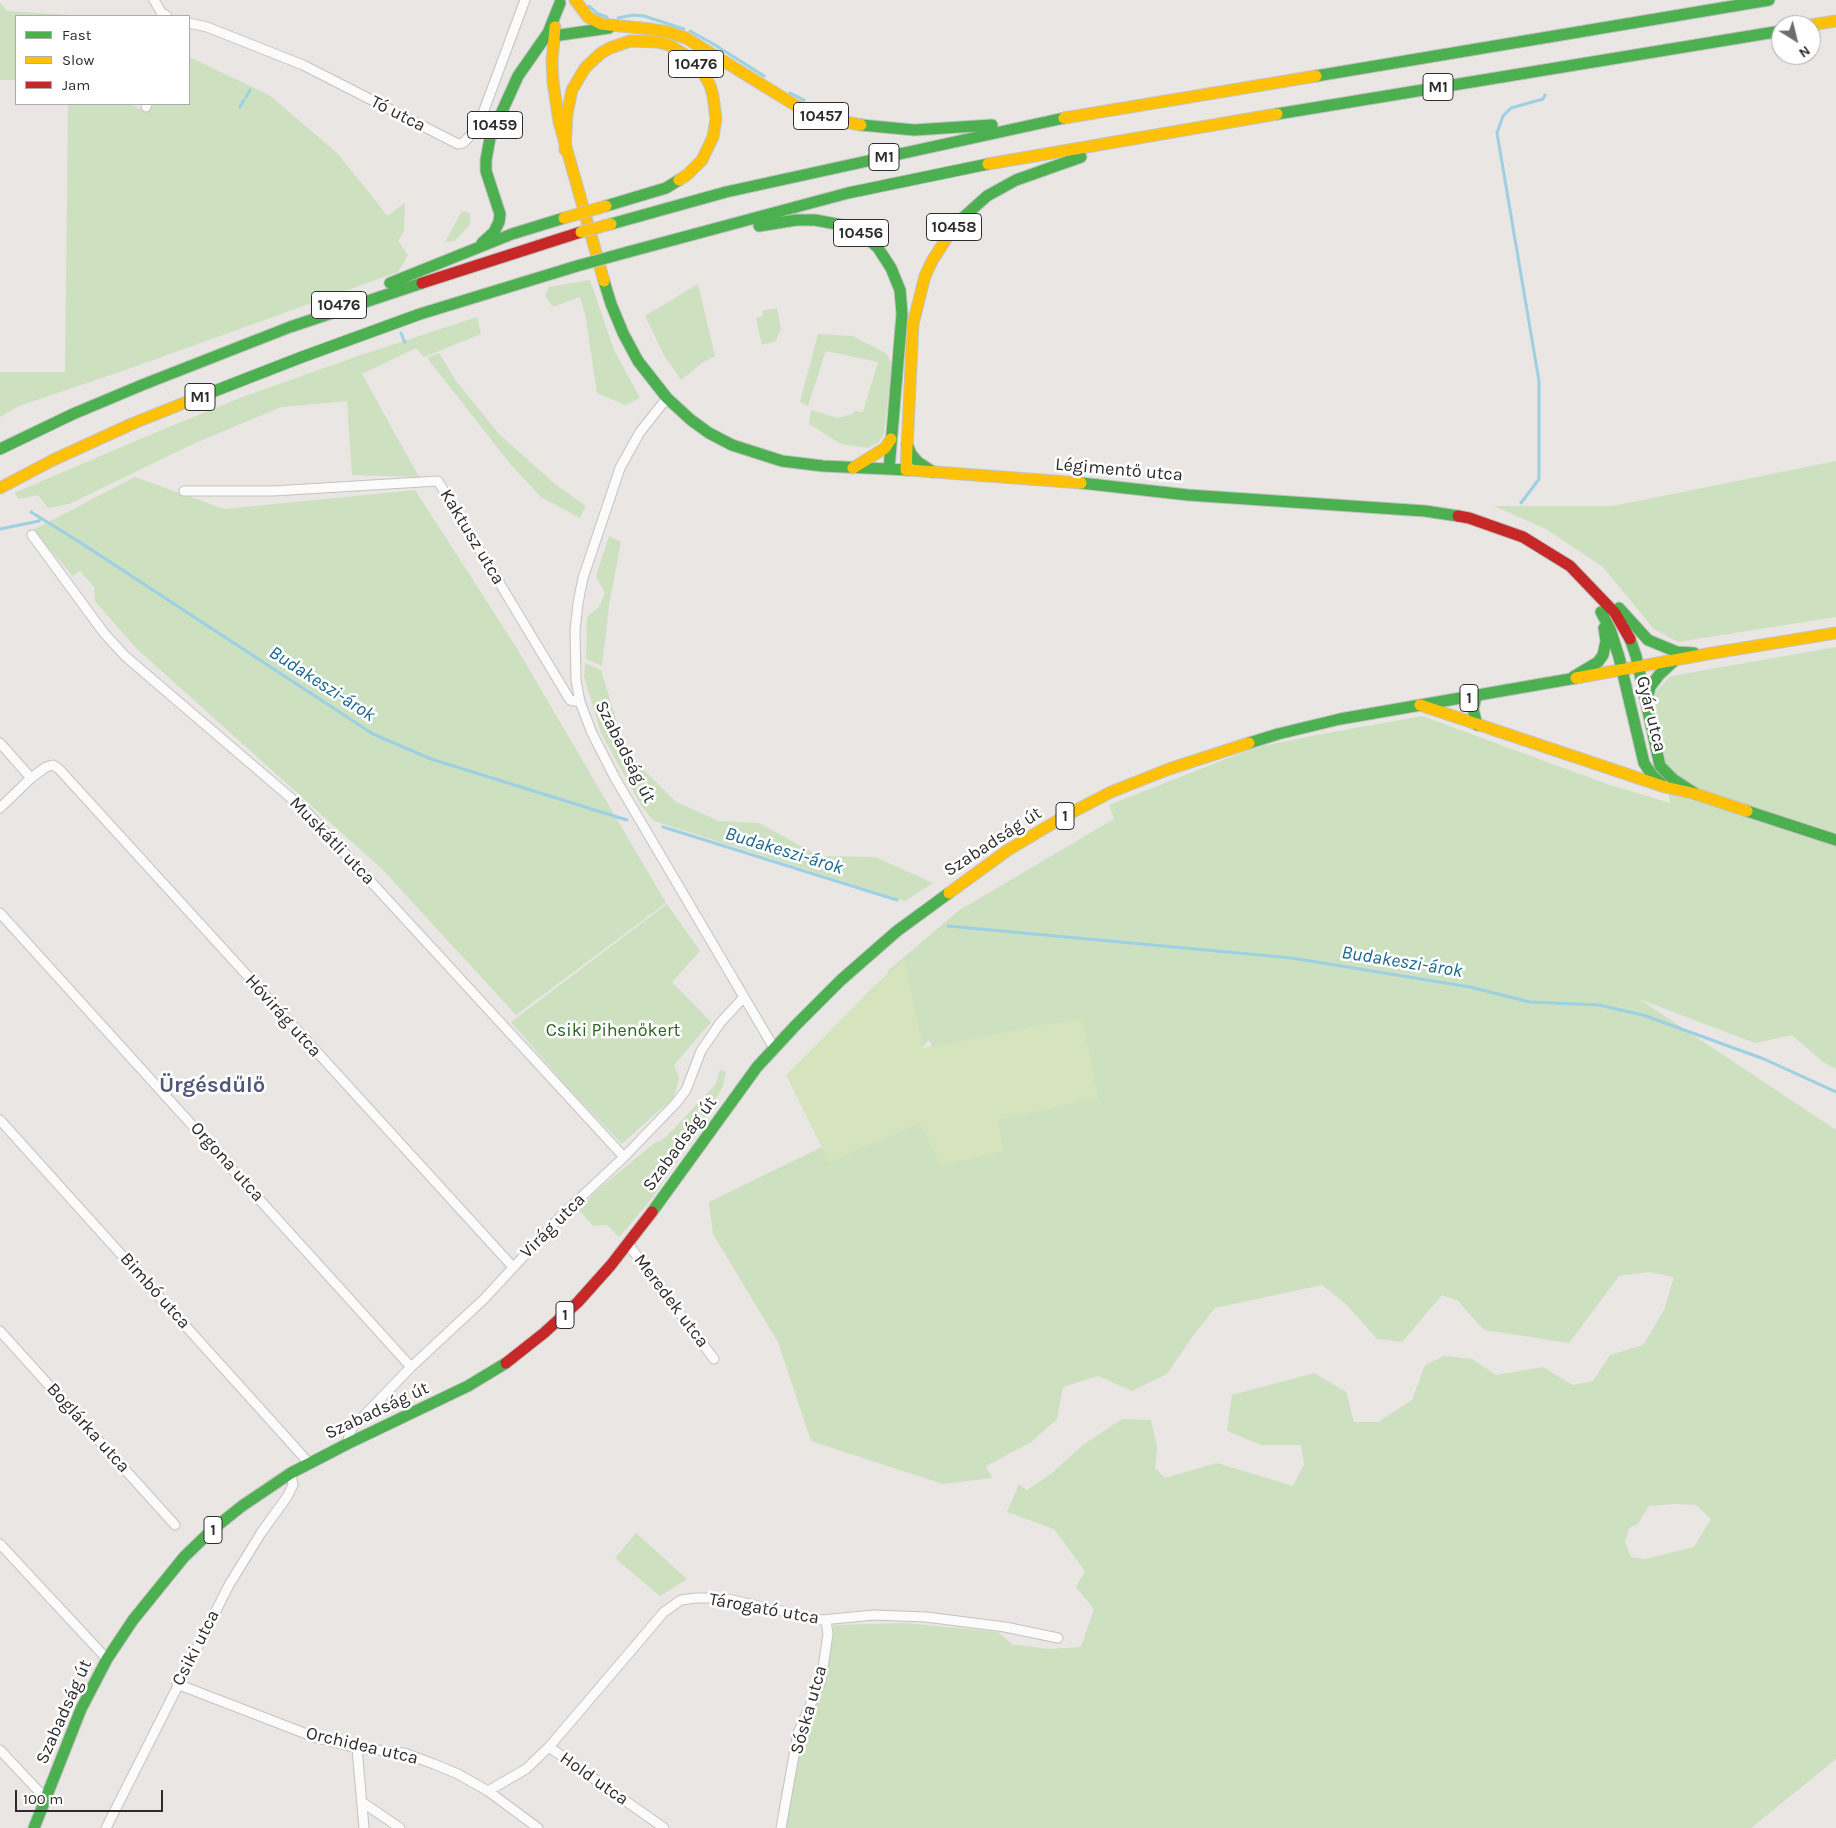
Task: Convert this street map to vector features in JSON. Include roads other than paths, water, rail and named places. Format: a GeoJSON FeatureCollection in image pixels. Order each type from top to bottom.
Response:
{"type":"FeatureCollection","features":[{"type":"Feature","properties":{"kind":"main road","name":"10457"},"geometry":{"type":"LineString","coordinates":[[575,0],[583,12],[594,21],[621,27],[668,32],[686,38],[795,105],[815,114],[848,124],[914,130],[1042,122]]}},
{"type":"Feature","properties":{"kind":"main road","name":"M1"},"geometry":{"type":"LineString","coordinates":[[404,283],[484,262],[726,192],[1042,122],[1769,0]]}},
{"type":"Feature","properties":{"kind":"main road","name":"Légimentő utca"},"geometry":{"type":"LineString","coordinates":[[561,1],[553,36],[554,100],[565,150],[608,294],[623,333],[638,361],[667,398],[708,433],[732,445],[782,461],[823,466],[906,470],[1116,486],[1188,495],[1425,512],[1469,518],[1523,537],[1549,552],[1581,576],[1615,613],[1631,640],[1639,667]]}},
{"type":"Feature","properties":{"kind":"main road","name":"10459"},"geometry":{"type":"LineString","coordinates":[[473,250],[490,238],[499,222],[498,207],[486,171],[490,138],[518,76],[548,34],[561,1]]}},
{"type":"Feature","properties":{"kind":"main road"},"geometry":{"type":"LineString","coordinates":[[1821,24],[1836,21]]}},
{"type":"Feature","properties":{"kind":"main road","name":"10457"},"geometry":{"type":"LineString","coordinates":[[553,36],[621,27]]}},
{"type":"Feature","properties":{"kind":"main road","name":"M1"},"geometry":{"type":"LineString","coordinates":[[0,488],[53,460],[134,423],[406,318],[577,266],[848,193],[935,174],[1156,134],[1771,32]]}},
{"type":"Feature","properties":{"kind":"main road","name":"10476"},"geometry":{"type":"LineString","coordinates":[[391,288],[512,234],[666,188],[687,175],[702,160],[713,136],[716,118],[710,86],[701,70],[687,56],[668,45],[649,40],[630,41],[610,48],[601,53],[584,68],[572,90],[567,114],[565,150]]}},
{"type":"Feature","properties":{"kind":"main road","name":"10458"},"geometry":{"type":"LineString","coordinates":[[906,470],[911,346],[918,299],[932,261],[957,223],[987,196],[1016,180],[1057,164],[1156,134]]}},
{"type":"Feature","properties":{"kind":"main road","name":"10456"},"geometry":{"type":"LineString","coordinates":[[646,247],[796,220],[815,220],[838,224],[854,230],[878,248],[891,268],[898,285],[901,301],[900,351],[889,469]]}},
{"type":"Feature","properties":{"kind":"main road","name":"M1"},"geometry":{"type":"LineString","coordinates":[[0,449],[73,414],[134,388],[391,288]]}},
{"type":"Feature","properties":{"kind":"main road"},"geometry":{"type":"LineString","coordinates":[[853,468],[885,448],[891,439]]}},
{"type":"Feature","properties":{"kind":"main road"},"geometry":{"type":"LineString","coordinates":[[906,444],[918,462],[932,472]]}},
{"type":"Feature","properties":{"kind":"main road"},"geometry":{"type":"LineString","coordinates":[[1581,576],[1601,612],[1615,644],[1622,670]]}},
{"type":"Feature","properties":{"kind":"main road"},"geometry":{"type":"LineString","coordinates":[[1581,576],[1626,614],[1648,640],[1677,652],[1707,654]]}},
{"type":"Feature","properties":{"kind":"main road"},"geometry":{"type":"LineString","coordinates":[[1572,678],[1598,662],[1603,656],[1606,641],[1601,612]]}},
{"type":"Feature","properties":{"kind":"main road","name":"1"},"geometry":{"type":"LineString","coordinates":[[1420,705],[1476,697],[1707,654],[1836,633]]}},
{"type":"Feature","properties":{"kind":"main road"},"geometry":{"type":"LineString","coordinates":[[1646,702],[1650,687],[1659,675],[1674,661]]}},
{"type":"Feature","properties":{"kind":"main road","name":"Gyár utca"},"geometry":{"type":"LineString","coordinates":[[1639,667],[1660,766],[1673,779],[1696,794]]}},
{"type":"Feature","properties":{"kind":"main road","name":"Gyár utca"},"geometry":{"type":"LineString","coordinates":[[1622,670],[1644,762],[1652,775],[1665,786],[1696,794],[1836,840]]}},
{"type":"Feature","properties":{"kind":"main road"},"geometry":{"type":"LineString","coordinates":[[1476,697],[1473,709],[1477,725]]}},
{"type":"Feature","properties":{"kind":"main road"},"geometry":{"type":"LineString","coordinates":[[1420,705],[1665,786]]}},
{"type":"Feature","properties":{"kind":"main road","name":"Szabadság út"},"geometry":{"type":"LineString","coordinates":[[34,1828],[81,1709],[106,1659],[139,1613],[184,1557],[212,1530],[242,1506],[291,1473],[468,1386],[511,1360],[544,1333],[575,1305],[628,1244],[743,1086],[774,1048],[841,980],[897,931],[986,865],[1065,816],[1111,792],[1223,750],[1286,732],[1420,705]]}},
{"type":"Feature","properties":{"kind":"street"},"geometry":{"type":"LineString","coordinates":[[154,0],[160,15]]}},
{"type":"Feature","properties":{"kind":"street","name":"Tó utca"},"geometry":{"type":"LineString","coordinates":[[190,23],[213,29],[304,65],[460,144],[469,137],[480,121],[525,0]]}},
{"type":"Feature","properties":{"kind":"street","name":"Szabadság út"},"geometry":{"type":"LineString","coordinates":[[667,398],[640,432],[620,468],[583,578],[578,603],[574,654],[576,680],[580,702],[592,733],[615,778],[774,1048]]}},
{"type":"Feature","properties":{"kind":"street","name":"Kaktusz utca"},"geometry":{"type":"LineString","coordinates":[[184,492],[273,491],[438,481],[570,700],[580,702]]}},
{"type":"Feature","properties":{"kind":"street","name":"Muskátli utca"},"geometry":{"type":"LineString","coordinates":[[32,535],[104,633],[125,656],[305,810],[624,1157]]}},
{"type":"Feature","properties":{"kind":"street"},"geometry":{"type":"LineString","coordinates":[[0,743],[31,778],[0,808]]}},
{"type":"Feature","properties":{"kind":"street","name":"Hóvirág utca"},"geometry":{"type":"LineString","coordinates":[[31,778],[46,767],[53,765],[59,769],[513,1267]]}},
{"type":"Feature","properties":{"kind":"street","name":"Orgona utca"},"geometry":{"type":"LineString","coordinates":[[0,913],[411,1367]]}},
{"type":"Feature","properties":{"kind":"street","name":"Virág utca"},"geometry":{"type":"LineString","coordinates":[[347,1444],[351,1429],[411,1367],[484,1299],[562,1215],[624,1157],[686,1090],[701,1052],[720,1023],[744,997]]}},
{"type":"Feature","properties":{"kind":"street","name":"Bimbó utca"},"geometry":{"type":"LineString","coordinates":[[0,1120],[309,1463]]}},
{"type":"Feature","properties":{"kind":"street","name":"Meredek utca"},"geometry":{"type":"LineString","coordinates":[[628,1244],[714,1359]]}},
{"type":"Feature","properties":{"kind":"street","name":"Boglárka utca"},"geometry":{"type":"LineString","coordinates":[[0,1331],[175,1526]]}},
{"type":"Feature","properties":{"kind":"street","name":"Csiki utca"},"geometry":{"type":"LineString","coordinates":[[106,1828],[229,1585],[293,1485],[291,1473]]}},
{"type":"Feature","properties":{"kind":"street"},"geometry":{"type":"LineString","coordinates":[[0,1544],[106,1659]]}},
{"type":"Feature","properties":{"kind":"street","name":"Tárogató utca"},"geometry":{"type":"LineString","coordinates":[[488,1791],[526,1769],[549,1747],[664,1612],[682,1600],[723,1598],[826,1620],[874,1615],[926,1617],[1005,1627],[1058,1638]]}},
{"type":"Feature","properties":{"kind":"street","name":"Sóska utca"},"geometry":{"type":"LineString","coordinates":[[781,1828],[798,1733],[821,1681],[828,1634],[826,1620]]}},
{"type":"Feature","properties":{"kind":"street","name":"Orchidea utca"},"geometry":{"type":"LineString","coordinates":[[178,1684],[317,1738],[357,1748],[404,1753],[458,1774],[488,1791],[538,1828]]}},
{"type":"Feature","properties":{"kind":"street","name":"Hold utca"},"geometry":{"type":"LineString","coordinates":[[549,1747],[664,1828]]}},
{"type":"Feature","properties":{"kind":"street"},"geometry":{"type":"LineString","coordinates":[[357,1748],[364,1828]]}},
{"type":"Feature","properties":{"kind":"street"},"geometry":{"type":"LineString","coordinates":[[0,1750],[46,1799]]}},
{"type":"Feature","properties":{"kind":"street"},"geometry":{"type":"LineString","coordinates":[[362,1802],[400,1828]]}},
{"type":"Feature","properties":{"kind":"waterway"},"geometry":{"type":"LineString","coordinates":[[589,6],[598,14],[607,17]]}},
{"type":"Feature","properties":{"kind":"waterway"},"geometry":{"type":"LineString","coordinates":[[618,18],[633,15],[644,16],[684,29]]}},
{"type":"Feature","properties":{"kind":"waterway"},"geometry":{"type":"LineString","coordinates":[[690,31],[764,76]]}},
{"type":"Feature","properties":{"kind":"waterway"},"geometry":{"type":"LineString","coordinates":[[246,97],[250,90]]}},
{"type":"Feature","properties":{"kind":"waterway"},"geometry":{"type":"LineString","coordinates":[[790,93],[804,100]]}},
{"type":"Feature","properties":{"kind":"waterway"},"geometry":{"type":"LineString","coordinates":[[1521,503],[1539,479],[1539,381],[1497,133],[1503,116],[1511,108],[1543,99],[1545,95]]}},
{"type":"Feature","properties":{"kind":"waterway"},"geometry":{"type":"LineString","coordinates":[[240,107],[244,100]]}},
{"type":"Feature","properties":{"kind":"waterway"},"geometry":{"type":"LineString","coordinates":[[401,333],[405,343]]}},
{"type":"Feature","properties":{"kind":"waterway","name":"Budakeszi-árok"},"geometry":{"type":"LineString","coordinates":[[31,512],[373,734],[431,759],[627,820]]}},
{"type":"Feature","properties":{"kind":"waterway"},"geometry":{"type":"LineString","coordinates":[[0,529],[39,521],[41,518]]}},
{"type":"Feature","properties":{"kind":"waterway","name":"Budakeszi-árok"},"geometry":{"type":"LineString","coordinates":[[663,827],[897,900]]}},
{"type":"Feature","properties":{"kind":"waterway","name":"Budakeszi-árok"},"geometry":{"type":"LineString","coordinates":[[948,926],[1292,958],[1470,987],[1530,1002],[1599,1005],[1643,1015],[1764,1059],[1836,1092]]}},
{"type":"Feature","properties":{"kind":"district","name":"Ürgésdűlő"},"geometry":{"type":"Point","coordinates":[212,1086]}},
{"type":"Feature","properties":{"kind":"park label","name":"Csiki Pihenőkert"},"geometry":{"type":"Point","coordinates":[613,1031]}}]}
